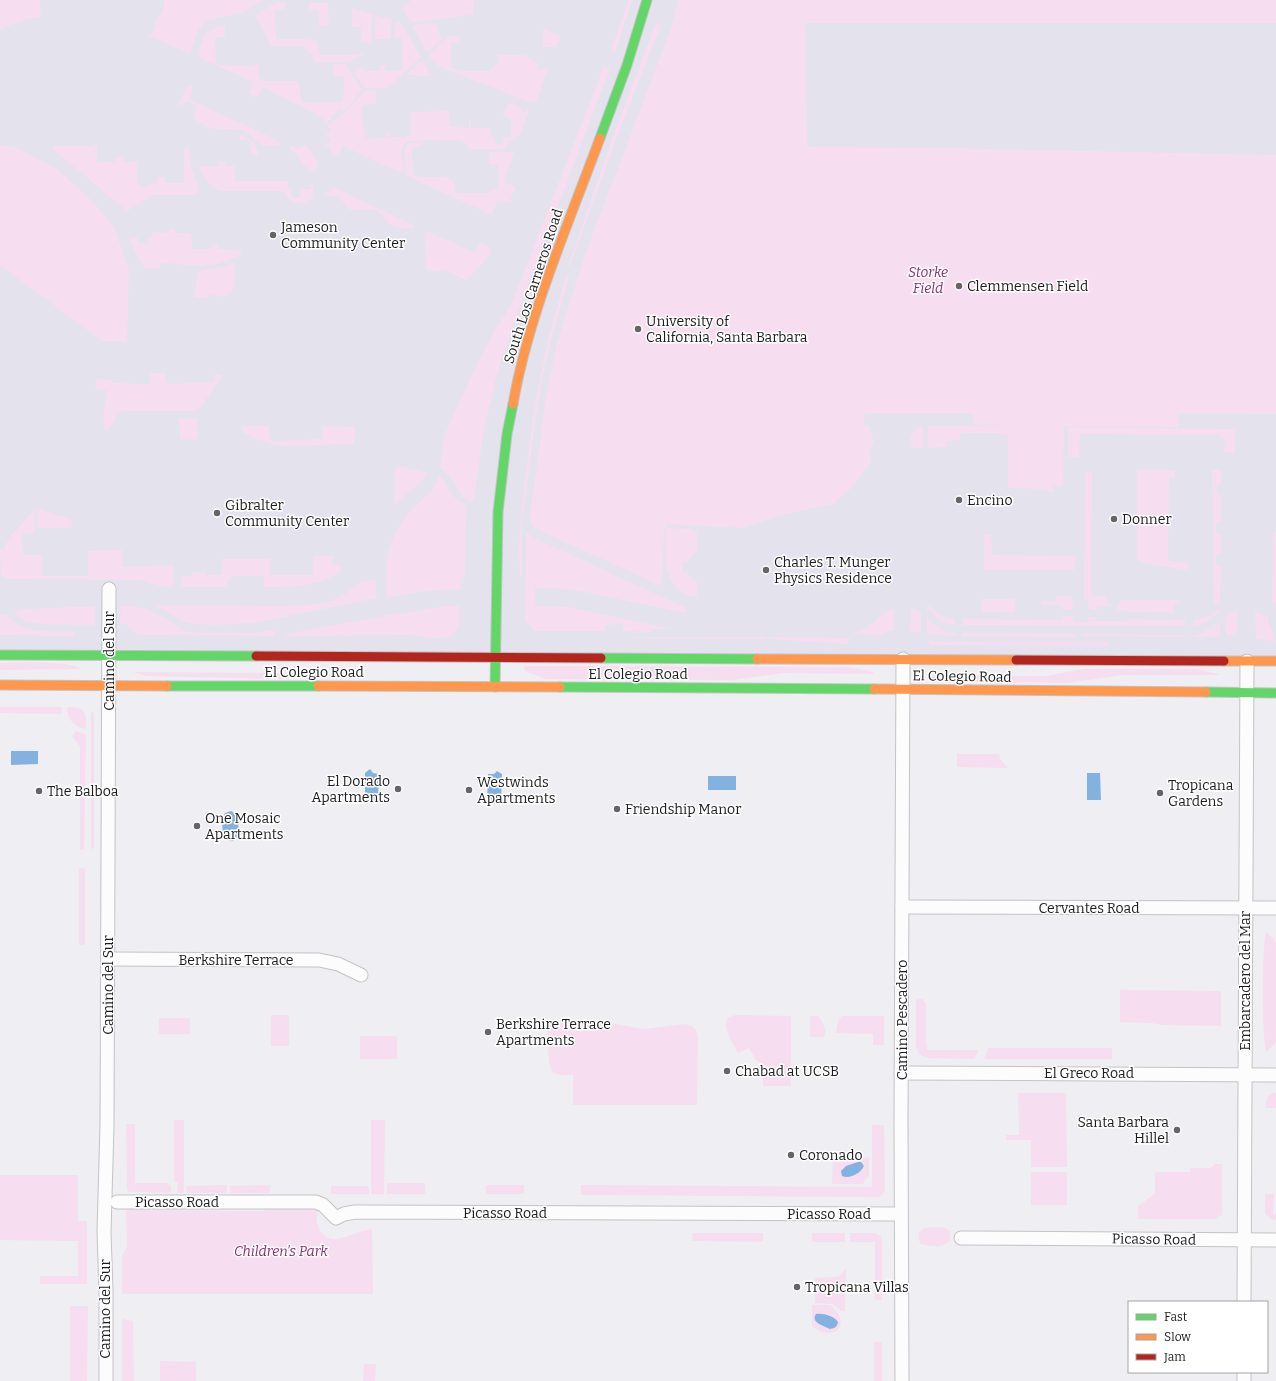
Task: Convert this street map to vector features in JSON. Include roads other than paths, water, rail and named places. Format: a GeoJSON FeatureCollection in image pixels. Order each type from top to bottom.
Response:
{"type":"FeatureCollection","features":[{"type":"Feature","properties":{"kind":"main road","name":"South Los Carneros Road"},"geometry":{"type":"LineString","coordinates":[[495,687],[498,512],[507,434],[517,380],[529,334],[627,65],[647,0]]}},
{"type":"Feature","properties":{"kind":"main road","name":"El Colegio Road"},"geometry":{"type":"LineString","coordinates":[[0,654],[1276,661]]}},
{"type":"Feature","properties":{"kind":"main road","name":"El Colegio Road"},"geometry":{"type":"LineString","coordinates":[[0,685],[902,689],[1276,693]]}},
{"type":"Feature","properties":{"kind":"street","name":"Camino del Sur"},"geometry":{"type":"LineString","coordinates":[[106,1381],[106,1290],[104,1232],[107,1125],[110,589]]}},
{"type":"Feature","properties":{"kind":"street","name":"Camino Pescadero"},"geometry":{"type":"LineString","coordinates":[[902,1381],[901,1073],[903,659]]}},
{"type":"Feature","properties":{"kind":"street","name":"Embarcadero del Mar"},"geometry":{"type":"LineString","coordinates":[[1244,1301],[1247,661]]}},
{"type":"Feature","properties":{"kind":"street","name":"Cervantes Road"},"geometry":{"type":"LineString","coordinates":[[902,908],[1276,908]]}},
{"type":"Feature","properties":{"kind":"street","name":"Berkshire Terrace"},"geometry":{"type":"LineString","coordinates":[[108,960],[318,960],[338,964],[361,975]]}},
{"type":"Feature","properties":{"kind":"street","name":"El Greco Road"},"geometry":{"type":"LineString","coordinates":[[901,1073],[1276,1075]]}},
{"type":"Feature","properties":{"kind":"street","name":"Picasso Road"},"geometry":{"type":"LineString","coordinates":[[117,1202],[316,1202],[323,1205],[336,1218],[344,1214],[355,1212],[901,1214]]}},
{"type":"Feature","properties":{"kind":"street","name":"Picasso Road"},"geometry":{"type":"LineString","coordinates":[[961,1238],[1276,1240]]}},
{"type":"Feature","properties":{"kind":"water"},"geometry":{"type":"Polygon","coordinates":[[[11,751],[38,751],[38,764],[11,765],[11,751]]]}},
{"type":"Feature","properties":{"kind":"water"},"geometry":{"type":"Polygon","coordinates":[[[370,769],[373,773],[379,774],[378,801],[365,801],[365,773],[370,769]]]}},
{"type":"Feature","properties":{"kind":"water"},"geometry":{"type":"Polygon","coordinates":[[[497,771],[502,774],[501,802],[487,802],[488,774],[494,774],[497,771]]]}},
{"type":"Feature","properties":{"kind":"water"},"geometry":{"type":"Polygon","coordinates":[[[1087,773],[1100,773],[1101,800],[1087,800],[1087,773]]]}},
{"type":"Feature","properties":{"kind":"water"},"geometry":{"type":"Polygon","coordinates":[[[708,776],[736,776],[736,790],[708,790],[708,776]]]}},
{"type":"Feature","properties":{"kind":"water"},"geometry":{"type":"Polygon","coordinates":[[[231,811],[236,815],[239,826],[237,837],[233,841],[227,839],[224,835],[222,825],[225,813],[231,811]]]}},
{"type":"Feature","properties":{"kind":"water"},"geometry":{"type":"Polygon","coordinates":[[[861,1162],[864,1166],[860,1171],[848,1177],[842,1176],[841,1171],[846,1166],[861,1162]]]}},
{"type":"Feature","properties":{"kind":"water"},"geometry":{"type":"Polygon","coordinates":[[[816,1314],[831,1317],[838,1322],[837,1325],[830,1329],[821,1325],[815,1319],[816,1314]]]}},
{"type":"Feature","properties":{"kind":"place","name":"Jameson Community Center"},"geometry":{"type":"Point","coordinates":[273,235]}},
{"type":"Feature","properties":{"kind":"place","name":"Clemmensen Field"},"geometry":{"type":"Point","coordinates":[959,286]}},
{"type":"Feature","properties":{"kind":"place","name":"University of California, Santa Barbara"},"geometry":{"type":"Point","coordinates":[638,329]}},
{"type":"Feature","properties":{"kind":"place","name":"Encino"},"geometry":{"type":"Point","coordinates":[959,500]}},
{"type":"Feature","properties":{"kind":"place","name":"Gibralter Community Center"},"geometry":{"type":"Point","coordinates":[217,513]}},
{"type":"Feature","properties":{"kind":"place","name":"Donner"},"geometry":{"type":"Point","coordinates":[1114,519]}},
{"type":"Feature","properties":{"kind":"place","name":"Charles T. Munger Physics Residence"},"geometry":{"type":"Point","coordinates":[766,570]}},
{"type":"Feature","properties":{"kind":"place","name":"El Dorado Apartments"},"geometry":{"type":"Point","coordinates":[398,789]}},
{"type":"Feature","properties":{"kind":"place","name":"Westwinds Apartments"},"geometry":{"type":"Point","coordinates":[469,790]}},
{"type":"Feature","properties":{"kind":"place","name":"The Balboa"},"geometry":{"type":"Point","coordinates":[39,791]}},
{"type":"Feature","properties":{"kind":"place","name":"Tropicana Gardens"},"geometry":{"type":"Point","coordinates":[1160,793]}},
{"type":"Feature","properties":{"kind":"place","name":"Friendship Manor"},"geometry":{"type":"Point","coordinates":[617,809]}},
{"type":"Feature","properties":{"kind":"place","name":"One Mosaic Apartments"},"geometry":{"type":"Point","coordinates":[197,826]}},
{"type":"Feature","properties":{"kind":"place","name":"Berkshire Terrace Apartments"},"geometry":{"type":"Point","coordinates":[488,1032]}},
{"type":"Feature","properties":{"kind":"place","name":"Chabad at UCSB"},"geometry":{"type":"Point","coordinates":[727,1071]}},
{"type":"Feature","properties":{"kind":"place","name":"Santa Barbara Hillel"},"geometry":{"type":"Point","coordinates":[1177,1130]}},
{"type":"Feature","properties":{"kind":"place","name":"Coronado"},"geometry":{"type":"Point","coordinates":[791,1155]}},
{"type":"Feature","properties":{"kind":"place","name":"Tropicana Villas"},"geometry":{"type":"Point","coordinates":[797,1287]}},
{"type":"Feature","properties":{"kind":"park label","name":"Storke Field"},"geometry":{"type":"Point","coordinates":[928,280]}},
{"type":"Feature","properties":{"kind":"park label","name":"Children's Park"},"geometry":{"type":"Point","coordinates":[281,1251]}}]}
